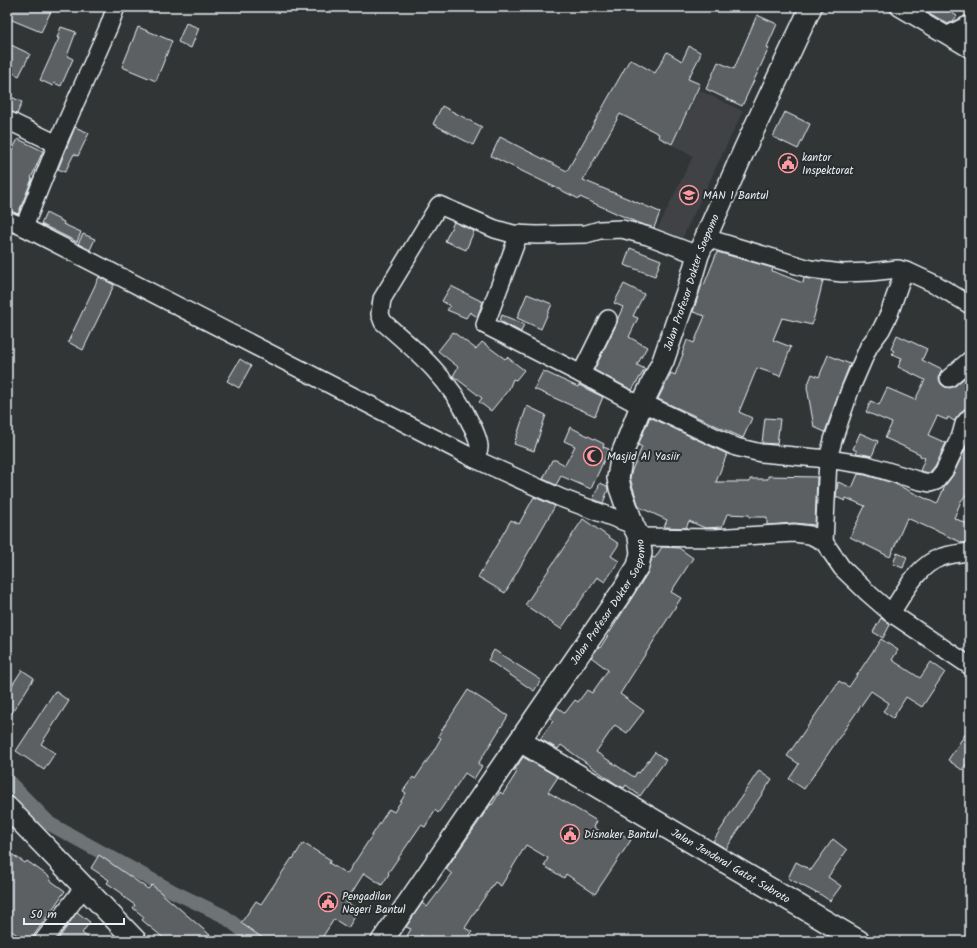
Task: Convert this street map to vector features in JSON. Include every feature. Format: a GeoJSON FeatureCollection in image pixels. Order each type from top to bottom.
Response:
{"type":"FeatureCollection","features":[{"type":"Feature","properties":{"kind":"main road","name":"Jalan Profesor Dokter Soepomo"},"geometry":{"type":"LineString","coordinates":[[382,941],[520,741],[632,575],[640,559],[641,545],[622,495],[618,478],[622,454],[662,361],[702,246],[745,148],[811,7]]}},
{"type":"Feature","properties":{"kind":"main road","name":"Jalan Jenderal Gatot Subroto"},"geometry":{"type":"LineString","coordinates":[[520,741],[859,941]]}},
{"type":"Feature","properties":{"kind":"main road"},"geometry":{"type":"LineString","coordinates":[[7,807],[136,941]]}},
{"type":"Feature","properties":{"kind":"street"},"geometry":{"type":"LineString","coordinates":[[24,227],[57,144],[116,7]]}},
{"type":"Feature","properties":{"kind":"street"},"geometry":{"type":"LineString","coordinates":[[899,7],[970,49]]}},
{"type":"Feature","properties":{"kind":"street"},"geometry":{"type":"LineString","coordinates":[[948,35],[970,24]]}},
{"type":"Feature","properties":{"kind":"street"},"geometry":{"type":"LineString","coordinates":[[7,120],[57,144]]}},
{"type":"Feature","properties":{"kind":"street"},"geometry":{"type":"LineString","coordinates":[[474,459],[479,447],[475,432],[464,408],[434,368],[383,322],[380,314],[382,299],[439,206],[495,229],[513,234],[586,234],[600,230],[622,229],[648,236],[810,269],[842,272],[870,272],[898,269],[919,276],[970,305]]}},
{"type":"Feature","properties":{"kind":"street"},"geometry":{"type":"LineString","coordinates":[[7,220],[24,227],[474,459],[636,531],[714,538],[794,533],[810,535],[824,542],[842,568],[868,593],[891,612],[970,666]]}},
{"type":"Feature","properties":{"kind":"street"},"geometry":{"type":"LineString","coordinates":[[519,234],[485,325],[642,405],[736,447],[761,453],[828,459],[867,465],[920,481],[933,482],[938,479],[944,471],[961,435],[964,424],[970,417]]}},
{"type":"Feature","properties":{"kind":"street"},"geometry":{"type":"LineString","coordinates":[[824,542],[828,459],[833,440],[850,390],[869,346],[881,330],[889,314],[904,271]]}},
{"type":"Feature","properties":{"kind":"street"},"geometry":{"type":"LineString","coordinates":[[582,374],[608,319]]}},
{"type":"Feature","properties":{"kind":"street"},"geometry":{"type":"LineString","coordinates":[[950,378],[970,360]]}},
{"type":"Feature","properties":{"kind":"street"},"geometry":{"type":"LineString","coordinates":[[891,612],[916,576],[931,562],[942,557],[970,552]]}},
{"type":"Feature","properties":{"kind":"street"},"geometry":{"type":"LineString","coordinates":[[43,941],[84,886]]}},
{"type":"Feature","properties":{"kind":"shaded area","name":"MAN 1 Bantul"},"geometry":{"type":"Polygon","coordinates":[[[699,90],[743,111],[679,245],[655,234],[693,156],[672,145],[699,90]]]}},
{"type":"Feature","properties":{"kind":"building"},"geometry":{"type":"Polygon","coordinates":[[[7,7],[53,7],[41,32],[7,18],[7,7]]]}},
{"type":"Feature","properties":{"kind":"building"},"geometry":{"type":"Polygon","coordinates":[[[919,7],[943,7],[957,16],[948,24],[919,7]]]}},
{"type":"Feature","properties":{"kind":"building"},"geometry":{"type":"Polygon","coordinates":[[[757,15],[777,24],[767,47],[769,48],[742,106],[706,89],[718,62],[734,69],[757,15]]]}},
{"type":"Feature","properties":{"kind":"building"},"geometry":{"type":"Polygon","coordinates":[[[186,23],[199,28],[191,48],[178,42],[186,23]]]}},
{"type":"Feature","properties":{"kind":"building"},"geometry":{"type":"Polygon","coordinates":[[[61,27],[76,32],[67,56],[73,59],[61,86],[54,83],[53,86],[40,80],[59,38],[57,38],[61,27]]]}},
{"type":"Feature","properties":{"kind":"building"},"geometry":{"type":"Polygon","coordinates":[[[138,27],[172,41],[156,81],[122,67],[138,27]]]}},
{"type":"Feature","properties":{"kind":"building"},"geometry":{"type":"Polygon","coordinates":[[[7,43],[30,54],[19,76],[7,70],[7,43]]]}},
{"type":"Feature","properties":{"kind":"building"},"geometry":{"type":"Polygon","coordinates":[[[689,46],[700,52],[700,56],[688,79],[700,84],[672,144],[658,137],[659,134],[620,114],[583,180],[660,212],[654,228],[638,223],[580,197],[579,199],[491,156],[500,137],[567,171],[630,59],[655,73],[667,52],[682,61],[689,46]]]}},
{"type":"Feature","properties":{"kind":"building"},"geometry":{"type":"Polygon","coordinates":[[[7,95],[22,102],[17,114],[7,110],[7,95]]]}},
{"type":"Feature","properties":{"kind":"building"},"geometry":{"type":"Polygon","coordinates":[[[442,106],[482,127],[473,145],[433,124],[442,106]]]}},
{"type":"Feature","properties":{"kind":"building"},"geometry":{"type":"Polygon","coordinates":[[[785,112],[810,124],[798,149],[773,137],[785,112]]]}},
{"type":"Feature","properties":{"kind":"building"},"geometry":{"type":"Polygon","coordinates":[[[75,127],[89,133],[78,156],[74,154],[65,172],[58,169],[75,127]]]}},
{"type":"Feature","properties":{"kind":"building"},"geometry":{"type":"Polygon","coordinates":[[[18,139],[43,151],[18,214],[7,210],[7,160],[18,139]]]}},
{"type":"Feature","properties":{"kind":"building"},"geometry":{"type":"Polygon","coordinates":[[[46,213],[64,222],[63,224],[81,232],[77,242],[41,224],[46,213]]]}},
{"type":"Feature","properties":{"kind":"building"},"geometry":{"type":"Polygon","coordinates":[[[454,222],[474,231],[466,250],[445,241],[454,222]]]}},
{"type":"Feature","properties":{"kind":"building"},"geometry":{"type":"Polygon","coordinates":[[[83,234],[95,239],[90,250],[78,244],[83,234]]]}},
{"type":"Feature","properties":{"kind":"building"},"geometry":{"type":"Polygon","coordinates":[[[630,248],[661,260],[655,276],[624,265],[630,248]]]}},
{"type":"Feature","properties":{"kind":"building"},"geometry":{"type":"Polygon","coordinates":[[[717,252],[773,268],[772,271],[803,283],[804,278],[823,281],[812,325],[782,318],[773,340],[791,347],[780,376],[757,368],[739,412],[752,418],[743,438],[658,399],[671,373],[675,375],[687,340],[694,343],[705,316],[693,312],[702,284],[704,285],[717,252]]]}},
{"type":"Feature","properties":{"kind":"building"},"geometry":{"type":"Polygon","coordinates":[[[99,277],[114,285],[83,350],[68,342],[99,277]]]}},
{"type":"Feature","properties":{"kind":"building"},"geometry":{"type":"Polygon","coordinates":[[[624,284],[644,294],[633,316],[638,318],[629,337],[647,347],[637,365],[645,369],[632,390],[594,370],[617,323],[623,307],[614,303],[624,284]]]}},
{"type":"Feature","properties":{"kind":"building"},"geometry":{"type":"Polygon","coordinates":[[[451,286],[483,302],[477,317],[470,312],[466,318],[447,310],[450,306],[442,301],[451,286]]]}},
{"type":"Feature","properties":{"kind":"building"},"geometry":{"type":"Polygon","coordinates":[[[527,294],[552,304],[541,329],[517,318],[527,294]]]}},
{"type":"Feature","properties":{"kind":"building"},"geometry":{"type":"Polygon","coordinates":[[[502,315],[524,324],[521,332],[500,321],[502,315]]]}},
{"type":"Feature","properties":{"kind":"building"},"geometry":{"type":"Polygon","coordinates":[[[453,332],[476,349],[482,342],[505,359],[507,357],[524,370],[516,380],[513,379],[509,389],[491,411],[479,402],[482,398],[453,376],[458,367],[438,351],[453,332]]]}},
{"type":"Feature","properties":{"kind":"building"},"geometry":{"type":"Polygon","coordinates":[[[897,335],[927,349],[922,360],[942,370],[939,379],[941,384],[945,387],[950,388],[955,386],[970,373],[970,407],[963,410],[954,421],[948,417],[947,420],[937,416],[928,435],[946,443],[935,466],[929,473],[920,471],[925,458],[920,456],[920,454],[885,438],[892,423],[866,412],[871,401],[879,405],[887,388],[915,400],[925,380],[898,367],[902,358],[892,354],[894,351],[891,349],[897,335]]]}},
{"type":"Feature","properties":{"kind":"building"},"geometry":{"type":"Polygon","coordinates":[[[828,355],[850,364],[825,432],[814,427],[807,387],[812,374],[819,377],[828,355]]]}},
{"type":"Feature","properties":{"kind":"building"},"geometry":{"type":"Polygon","coordinates":[[[240,359],[251,366],[239,388],[227,381],[240,359]]]}},
{"type":"Feature","properties":{"kind":"building"},"geometry":{"type":"Polygon","coordinates":[[[543,371],[578,387],[579,385],[603,397],[595,416],[534,389],[543,371]]]}},
{"type":"Feature","properties":{"kind":"building"},"geometry":{"type":"Polygon","coordinates":[[[527,406],[546,415],[534,451],[514,444],[527,406]]]}},
{"type":"Feature","properties":{"kind":"building"},"geometry":{"type":"Polygon","coordinates":[[[650,417],[727,454],[716,482],[750,482],[750,479],[768,479],[768,476],[817,477],[815,525],[794,523],[767,525],[767,517],[749,517],[749,515],[727,514],[722,527],[705,528],[689,521],[686,528],[664,527],[667,520],[639,507],[630,478],[642,447],[638,445],[650,417]]]}},
{"type":"Feature","properties":{"kind":"building"},"geometry":{"type":"Polygon","coordinates":[[[765,418],[780,419],[777,444],[762,443],[765,418]]]}},
{"type":"Feature","properties":{"kind":"building"},"geometry":{"type":"Polygon","coordinates":[[[570,427],[604,444],[603,447],[609,449],[591,489],[561,476],[556,485],[543,479],[552,460],[556,460],[565,465],[575,446],[564,441],[570,427]]]}},
{"type":"Feature","properties":{"kind":"building"},"geometry":{"type":"Polygon","coordinates":[[[860,433],[878,441],[872,456],[856,453],[857,451],[853,449],[860,433]]]}},
{"type":"Feature","properties":{"kind":"building"},"geometry":{"type":"Polygon","coordinates":[[[970,439],[970,490],[961,501],[954,518],[970,525],[970,542],[963,543],[907,518],[890,557],[850,537],[865,506],[846,498],[845,501],[836,497],[838,482],[852,488],[858,474],[865,475],[893,483],[937,504],[970,439]]]}},
{"type":"Feature","properties":{"kind":"building"},"geometry":{"type":"Polygon","coordinates":[[[600,483],[607,486],[608,490],[603,503],[593,499],[600,483]]]}},
{"type":"Feature","properties":{"kind":"building"},"geometry":{"type":"Polygon","coordinates":[[[534,497],[555,506],[505,593],[478,577],[511,520],[519,524],[534,497]]]}},
{"type":"Feature","properties":{"kind":"building"},"geometry":{"type":"Polygon","coordinates":[[[583,519],[619,544],[611,556],[619,561],[605,582],[597,577],[561,629],[525,605],[583,519]]]}},
{"type":"Feature","properties":{"kind":"building"},"geometry":{"type":"Polygon","coordinates":[[[662,547],[679,548],[693,558],[671,592],[681,598],[620,694],[644,711],[627,733],[615,725],[596,752],[634,777],[637,772],[639,773],[655,752],[666,760],[640,796],[626,785],[624,788],[616,784],[561,745],[558,749],[540,739],[553,721],[550,718],[557,707],[565,713],[575,700],[578,702],[587,690],[592,693],[608,670],[591,657],[599,647],[600,648],[648,572],[652,557],[655,558],[662,547]]]}},
{"type":"Feature","properties":{"kind":"building"},"geometry":{"type":"Polygon","coordinates":[[[897,553],[907,557],[903,568],[893,564],[897,553]]]}},
{"type":"Feature","properties":{"kind":"building"},"geometry":{"type":"Polygon","coordinates":[[[881,618],[890,625],[883,638],[873,632],[881,618]]]}},
{"type":"Feature","properties":{"kind":"building"},"geometry":{"type":"Polygon","coordinates":[[[881,639],[898,650],[892,660],[920,678],[931,662],[945,672],[922,707],[906,697],[893,718],[883,711],[889,703],[871,691],[804,789],[789,779],[799,764],[787,756],[839,681],[849,687],[881,639]]]}},
{"type":"Feature","properties":{"kind":"building"},"geometry":{"type":"Polygon","coordinates":[[[494,650],[541,680],[534,691],[488,660],[494,650]]]}},
{"type":"Feature","properties":{"kind":"building"},"geometry":{"type":"Polygon","coordinates":[[[22,670],[34,678],[7,721],[7,693],[22,670]]]}},
{"type":"Feature","properties":{"kind":"building"},"geometry":{"type":"Polygon","coordinates":[[[468,690],[508,716],[478,764],[482,766],[474,779],[465,773],[438,813],[435,810],[425,827],[421,825],[388,873],[389,874],[382,885],[364,873],[346,902],[359,910],[348,928],[334,919],[320,941],[267,941],[241,923],[256,901],[261,904],[303,843],[331,860],[329,863],[347,874],[389,809],[394,812],[406,793],[403,791],[413,777],[415,779],[433,752],[441,738],[438,736],[468,690]]]}},
{"type":"Feature","properties":{"kind":"building"},"geometry":{"type":"Polygon","coordinates":[[[55,691],[69,701],[41,744],[55,753],[44,770],[16,751],[55,691]]]}},
{"type":"Feature","properties":{"kind":"building"},"geometry":{"type":"Polygon","coordinates":[[[970,727],[970,759],[962,770],[948,760],[970,727]]]}},
{"type":"Feature","properties":{"kind":"building"},"geometry":{"type":"Polygon","coordinates":[[[523,757],[558,777],[548,792],[597,821],[594,827],[611,839],[617,831],[631,840],[595,894],[566,874],[564,878],[544,866],[548,858],[526,845],[501,886],[495,882],[465,928],[472,932],[467,941],[430,941],[421,935],[418,941],[404,941],[411,929],[406,927],[422,903],[427,907],[452,874],[446,869],[500,792],[503,794],[517,772],[514,771],[523,757]]]}},
{"type":"Feature","properties":{"kind":"building"},"geometry":{"type":"Polygon","coordinates":[[[759,770],[772,779],[726,849],[713,841],[759,770]]]}},
{"type":"Feature","properties":{"kind":"building"},"geometry":{"type":"Polygon","coordinates":[[[833,839],[847,850],[828,877],[841,886],[830,901],[817,892],[816,893],[788,878],[796,862],[811,870],[833,839]]]}},
{"type":"Feature","properties":{"kind":"building"},"geometry":{"type":"Polygon","coordinates":[[[7,851],[25,863],[27,861],[51,878],[50,880],[65,891],[30,941],[26,941],[7,928],[7,851]]]}},
{"type":"Feature","properties":{"kind":"building"},"geometry":{"type":"Polygon","coordinates":[[[99,855],[148,889],[152,885],[217,941],[167,941],[142,920],[144,917],[133,908],[135,905],[122,896],[123,894],[107,883],[109,880],[91,868],[99,855]]]}},
{"type":"Feature","properties":{"kind":"building"},"geometry":{"type":"Polygon","coordinates":[[[77,912],[90,922],[82,933],[92,941],[57,941],[77,912]]]}},
{"type":"Feature","properties":{"kind":"waterway"},"geometry":{"type":"LineString","coordinates":[[7,780],[50,824],[172,891],[224,916],[256,941]]}},
{"type":"Feature","properties":{"kind":"place","name":"kantor Inspektorat"},"geometry":{"type":"Point","coordinates":[788,163]}},
{"type":"Feature","properties":{"kind":"place","name":"MAN 1 Bantul"},"geometry":{"type":"Point","coordinates":[689,195]}},
{"type":"Feature","properties":{"kind":"place","name":"Masjid Al Yasiir"},"geometry":{"type":"Point","coordinates":[593,456]}},
{"type":"Feature","properties":{"kind":"place","name":"Disnaker Bantul"},"geometry":{"type":"Point","coordinates":[570,834]}},
{"type":"Feature","properties":{"kind":"place","name":"Pengadilan Negeri Bantul"},"geometry":{"type":"Point","coordinates":[328,902]}}]}
